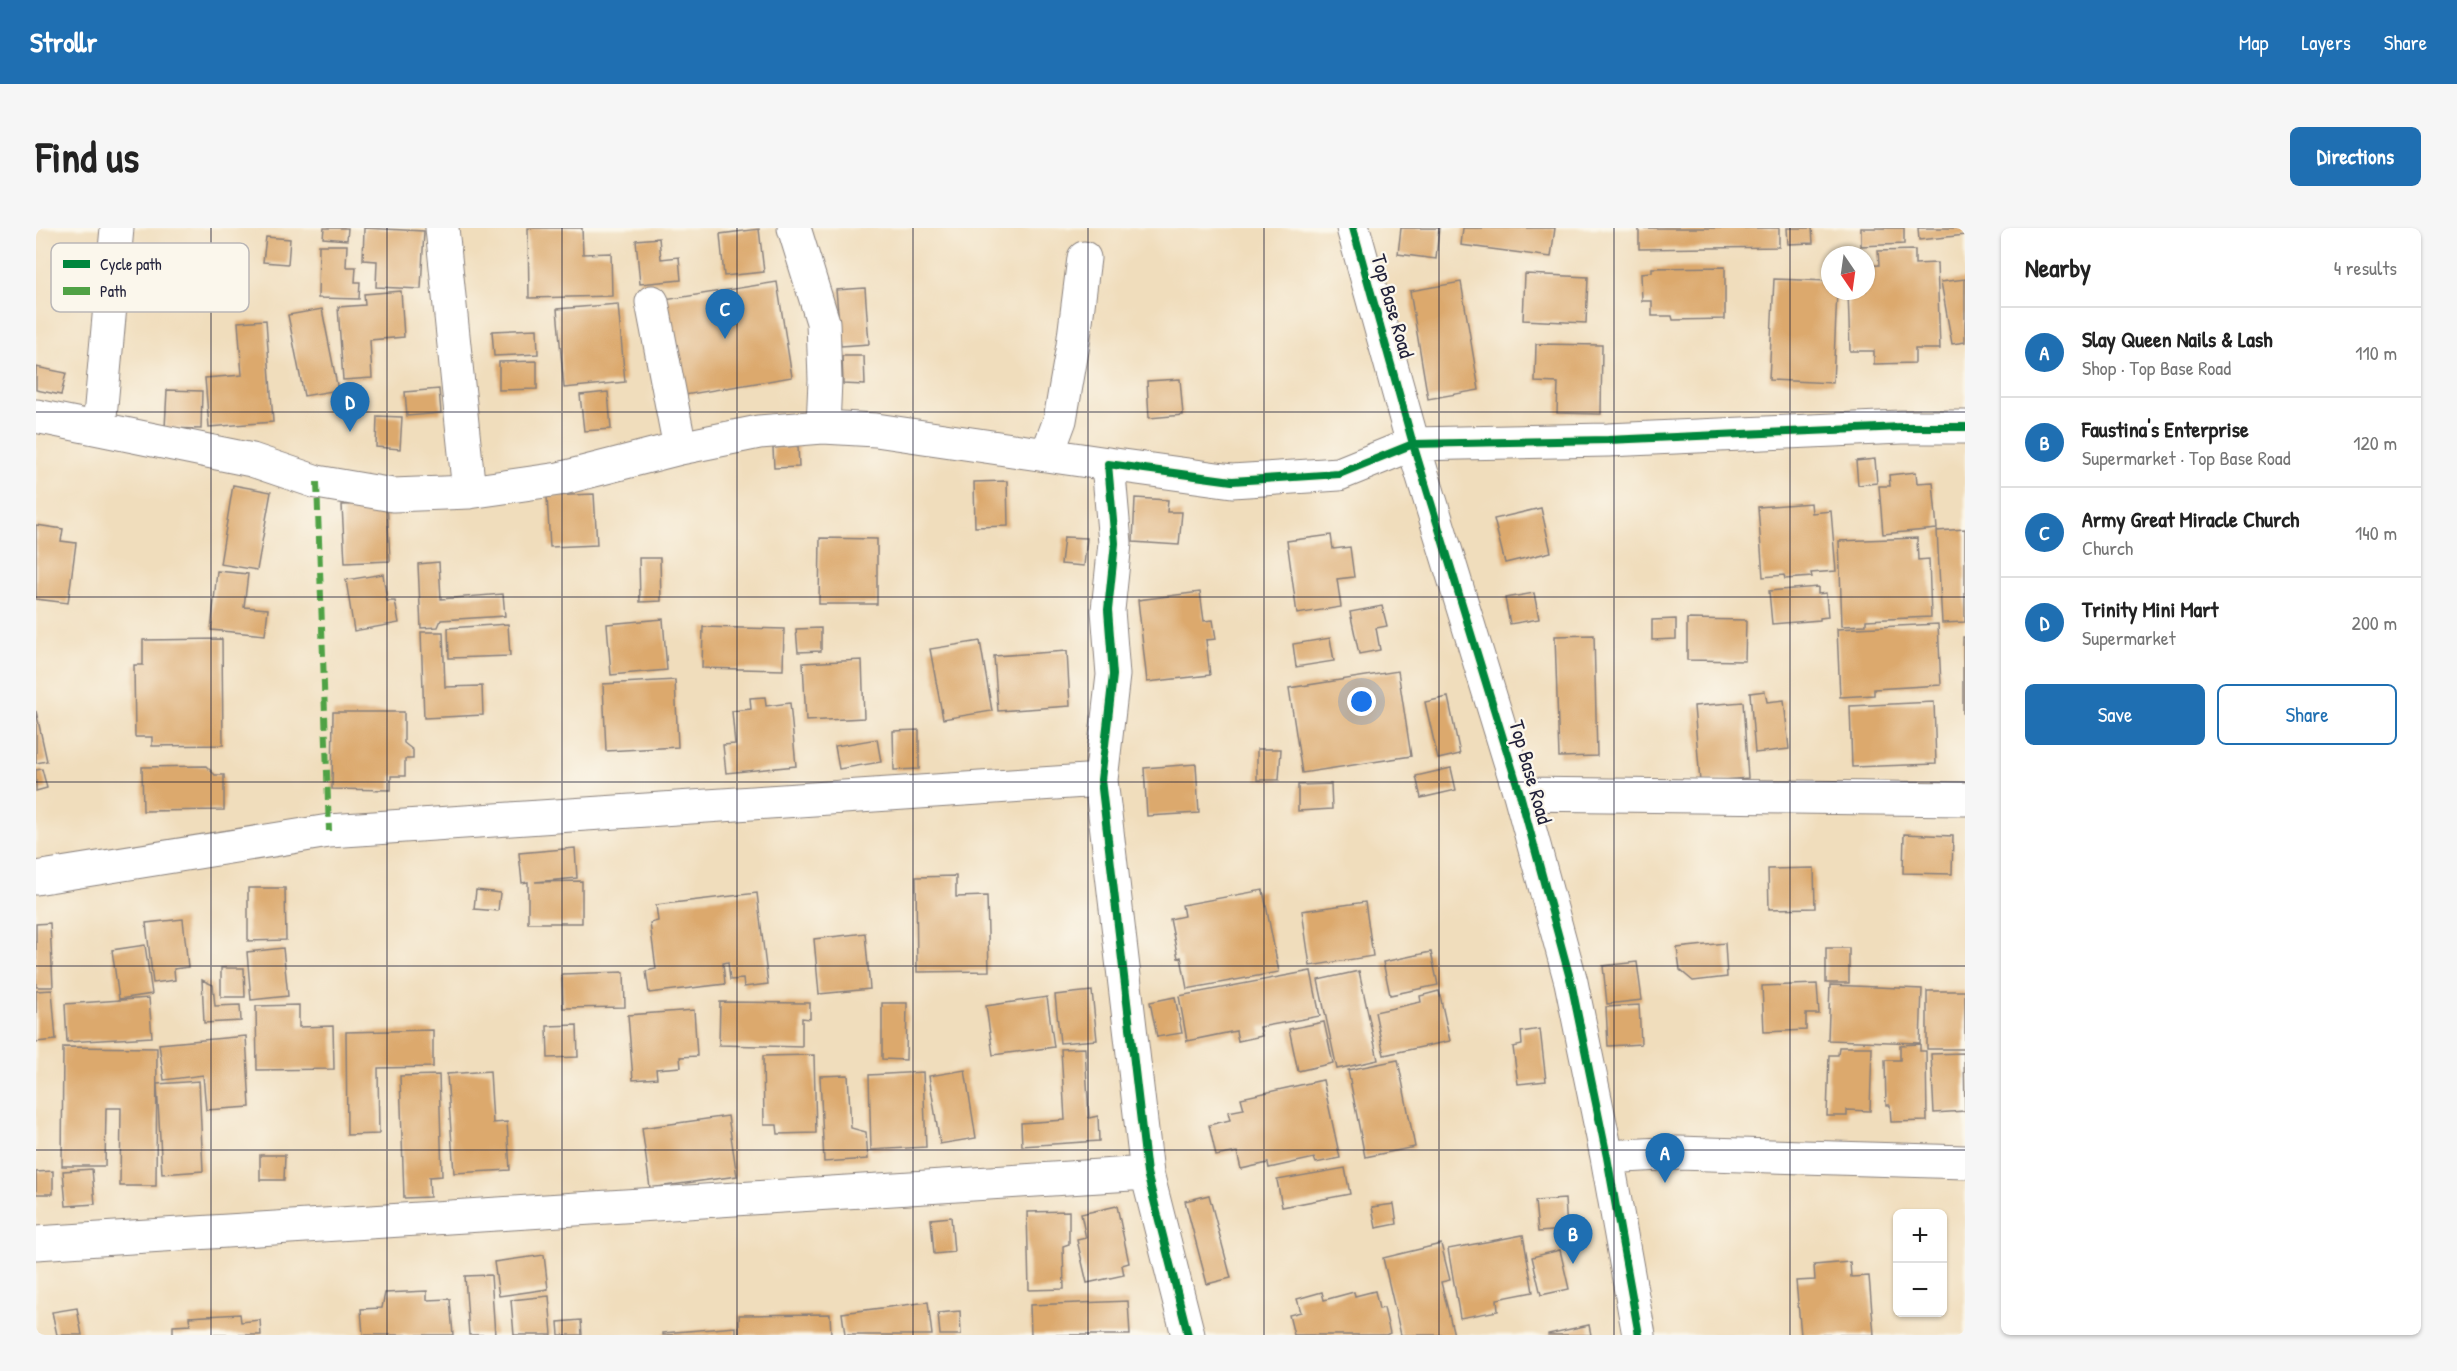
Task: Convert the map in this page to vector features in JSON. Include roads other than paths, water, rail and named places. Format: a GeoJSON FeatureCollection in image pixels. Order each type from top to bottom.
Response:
{"type":"FeatureCollection","features":[{"type":"Feature","properties":{"kind":"street"},"geometry":{"type":"LineString","coordinates":[[116,243],[117,228]]}},
{"type":"Feature","properties":{"kind":"street"},"geometry":{"type":"LineString","coordinates":[[442,228],[469,492]]}},
{"type":"Feature","properties":{"kind":"street"},"geometry":{"type":"LineString","coordinates":[[794,228],[823,322],[825,380],[823,427]]}},
{"type":"Feature","properties":{"kind":"street","name":"Top Base Road"},"geometry":{"type":"LineString","coordinates":[[1353,228],[1413,444],[1520,794],[1571,982],[1607,1156],[1639,1335]]}},
{"type":"Feature","properties":{"kind":"street"},"geometry":{"type":"LineString","coordinates":[[1047,455],[1060,420],[1073,345],[1084,258]]}},
{"type":"Feature","properties":{"kind":"street"},"geometry":{"type":"LineString","coordinates":[[652,302],[680,448]]}},
{"type":"Feature","properties":{"kind":"street"},"geometry":{"type":"LineString","coordinates":[[99,428],[109,312]]}},
{"type":"Feature","properties":{"kind":"street"},"geometry":{"type":"LineString","coordinates":[[36,416],[252,460],[316,482],[393,495],[469,492],[559,479],[680,448],[759,432],[823,427],[876,430],[1232,481],[1339,474],[1413,444],[1608,440],[1902,427],[1965,427]]}},
{"type":"Feature","properties":{"kind":"street"},"geometry":{"type":"LineString","coordinates":[[1108,464],[1115,543],[1108,610],[1113,675],[1101,780],[1147,1173],[1188,1335]]}},
{"type":"Feature","properties":{"kind":"street"},"geometry":{"type":"LineString","coordinates":[[36,878],[329,831],[1101,780]]}},
{"type":"Feature","properties":{"kind":"street"},"geometry":{"type":"LineString","coordinates":[[1520,794],[1965,799]]}},
{"type":"Feature","properties":{"kind":"street"},"geometry":{"type":"LineString","coordinates":[[1607,1156],[1679,1154],[1965,1162]]}},
{"type":"Feature","properties":{"kind":"street"},"geometry":{"type":"LineString","coordinates":[[36,1243],[1147,1173]]}},
{"type":"Feature","properties":{"kind":"place","name":"Army Great Miracle Church"},"geometry":{"type":"Point","coordinates":[725,339]}},
{"type":"Feature","properties":{"kind":"place","name":"Trinity Mini Mart"},"geometry":{"type":"Point","coordinates":[350,432]}},
{"type":"Feature","properties":{"kind":"place","name":"Slay Queen Nails & Lash"},"geometry":{"type":"Point","coordinates":[1665,1183]}},
{"type":"Feature","properties":{"kind":"place","name":"Faustina's Enterprise"},"geometry":{"type":"Point","coordinates":[1573,1264]}}]}
